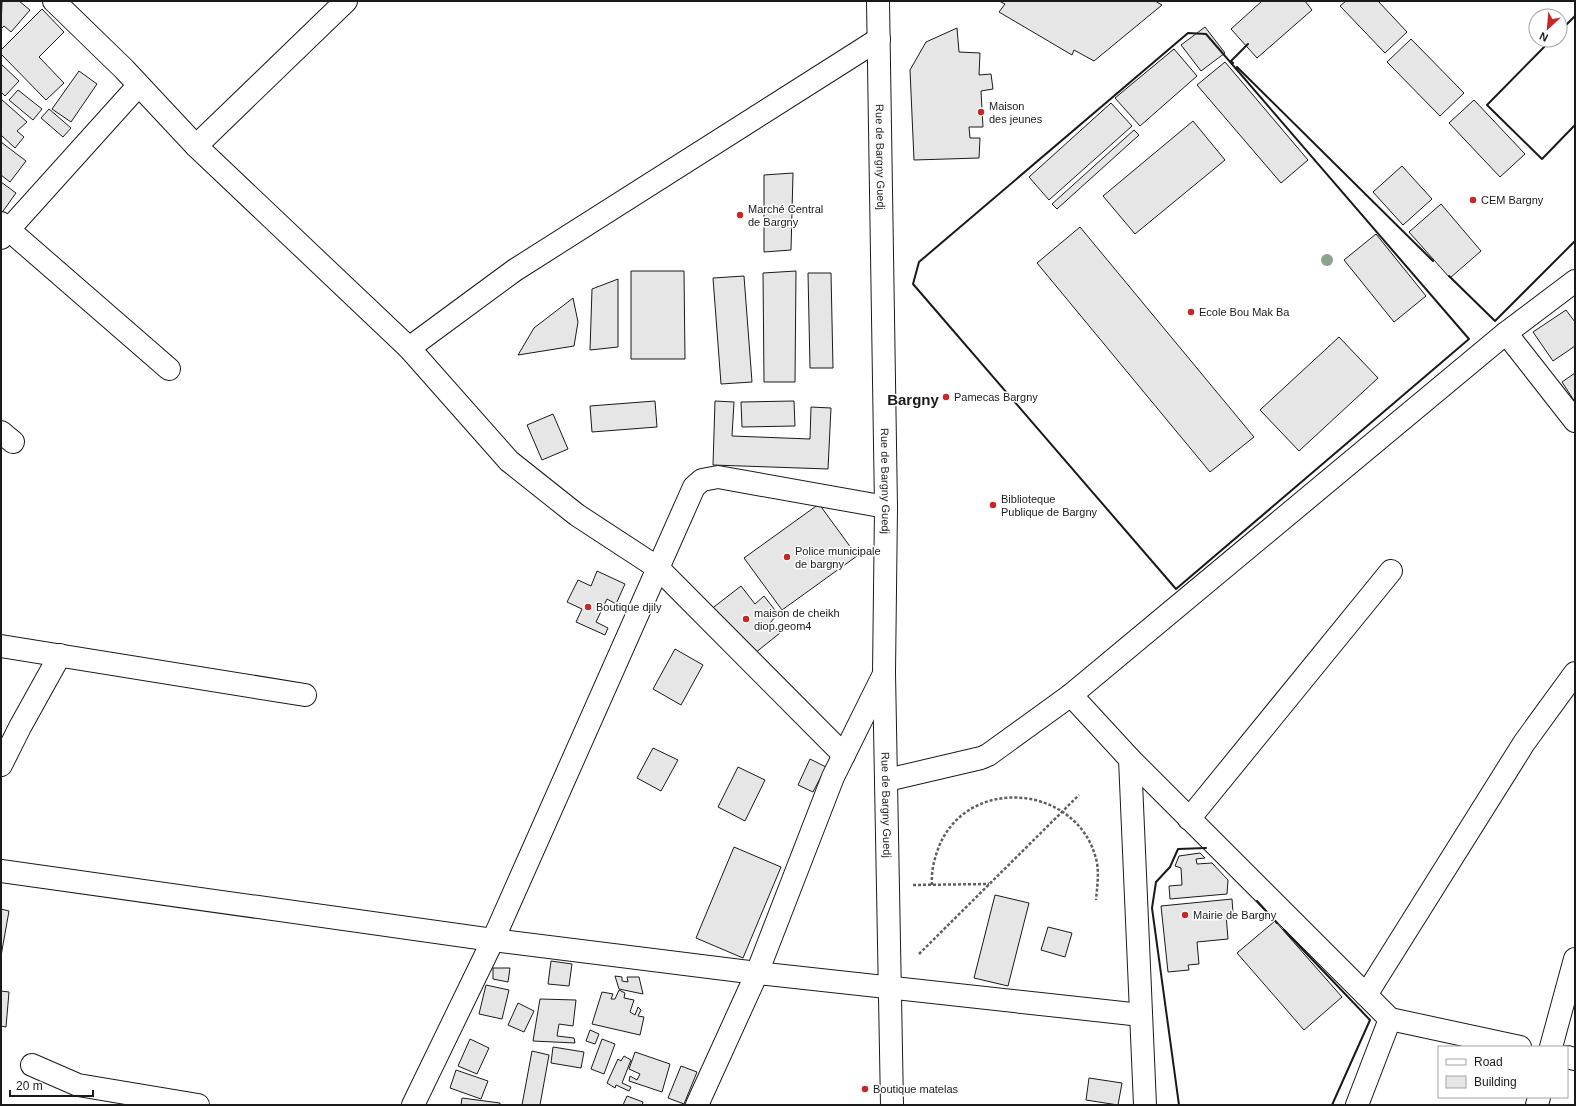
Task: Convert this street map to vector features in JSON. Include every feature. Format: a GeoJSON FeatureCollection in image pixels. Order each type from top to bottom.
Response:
{"type":"FeatureCollection","features":[{"type":"Feature","properties":{"kind":"street"},"geometry":{"type":"LineString","coordinates":[[196,146],[346,1]]}},
{"type":"Feature","properties":{"kind":"street","name":"Rue de Bargny Guedj"},"geometry":{"type":"LineString","coordinates":[[878,1],[886,507],[884,673],[892,1105]]}},
{"type":"Feature","properties":{"kind":"street"},"geometry":{"type":"LineString","coordinates":[[58,2],[196,146],[409,348],[509,460],[577,515],[658,568],[844,755]]}},
{"type":"Feature","properties":{"kind":"street"},"geometry":{"type":"LineString","coordinates":[[409,348],[515,270],[879,39]]}},
{"type":"Feature","properties":{"kind":"street"},"geometry":{"type":"LineString","coordinates":[[138,86],[3,230],[169,369]]}},
{"type":"Feature","properties":{"kind":"street"},"geometry":{"type":"LineString","coordinates":[[887,780],[981,758],[1071,695],[1506,334],[1575,281]]}},
{"type":"Feature","properties":{"kind":"street"},"geometry":{"type":"LineString","coordinates":[[1506,334],[1575,420]]}},
{"type":"Feature","properties":{"kind":"street"},"geometry":{"type":"LineString","coordinates":[[413,1105],[493,940],[694,487],[702,480],[718,477],[886,507]]}},
{"type":"Feature","properties":{"kind":"street"},"geometry":{"type":"LineString","coordinates":[[1189,818],[1390,571]]}},
{"type":"Feature","properties":{"kind":"street"},"geometry":{"type":"LineString","coordinates":[[1,646],[306,695]]}},
{"type":"Feature","properties":{"kind":"street"},"geometry":{"type":"LineString","coordinates":[[1,765],[20,727],[60,655]]}},
{"type":"Feature","properties":{"kind":"street"},"geometry":{"type":"LineString","coordinates":[[697,1105],[757,973],[833,777],[884,673]]}},
{"type":"Feature","properties":{"kind":"street"},"geometry":{"type":"LineString","coordinates":[[1366,995],[1524,744],[1575,673]]}},
{"type":"Feature","properties":{"kind":"street"},"geometry":{"type":"LineString","coordinates":[[1071,695],[1130,759],[1390,1019],[1515,1046]]}},
{"type":"Feature","properties":{"kind":"street"},"geometry":{"type":"LineString","coordinates":[[1130,759],[1145,1105]]}},
{"type":"Feature","properties":{"kind":"street"},"geometry":{"type":"LineString","coordinates":[[1,871],[493,940],[757,973],[1141,1015]]}},
{"type":"Feature","properties":{"kind":"street"},"geometry":{"type":"LineString","coordinates":[[1551,1046],[1575,958]]}},
{"type":"Feature","properties":{"kind":"street"},"geometry":{"type":"LineString","coordinates":[[1357,1105],[1390,1019]]}},
{"type":"Feature","properties":{"kind":"street"},"geometry":{"type":"LineString","coordinates":[[32,1065],[78,1085],[198,1105]]}},
{"type":"Feature","properties":{"kind":"path"},"geometry":{"type":"LineString","coordinates":[[918,954],[1079,794]]}},
{"type":"Feature","properties":{"kind":"path"},"geometry":{"type":"LineString","coordinates":[[932,885],[934,859],[941,842],[951,826],[964,814],[980,804],[998,798],[1016,797],[1035,799],[1052,806],[1062,812],[1081,829],[1090,845],[1097,863],[1098,881],[1096,900]]}},
{"type":"Feature","properties":{"kind":"path"},"geometry":{"type":"LineString","coordinates":[[889,885],[989,884]]}},
{"type":"Feature","properties":{"kind":"building"},"geometry":{"type":"Polygon","coordinates":[[[2,1],[19,1],[30,10],[11,32],[4,26],[1,29],[2,1]]]}},
{"type":"Feature","properties":{"kind":"building"},"geometry":{"type":"Polygon","coordinates":[[[999,1],[1155,1],[1162,5],[1094,61],[1074,50],[1072,55],[999,12],[1005,4],[999,1]]]}},
{"type":"Feature","properties":{"kind":"building"},"geometry":{"type":"Polygon","coordinates":[[[1262,1],[1305,1],[1312,10],[1257,58],[1231,29],[1262,1]]]}},
{"type":"Feature","properties":{"kind":"building"},"geometry":{"type":"Polygon","coordinates":[[[1346,1],[1378,1],[1407,32],[1385,53],[1340,6],[1346,1]]]}},
{"type":"Feature","properties":{"kind":"building"},"geometry":{"type":"Polygon","coordinates":[[[42,9],[64,32],[39,57],[64,83],[46,100],[1,54],[1,50],[42,9]]]}},
{"type":"Feature","properties":{"kind":"building"},"geometry":{"type":"Polygon","coordinates":[[[1205,27],[1225,53],[1201,71],[1181,45],[1205,27]]]}},
{"type":"Feature","properties":{"kind":"building"},"geometry":{"type":"Polygon","coordinates":[[[957,28],[959,52],[980,53],[979,75],[991,74],[993,89],[981,91],[983,127],[969,127],[970,138],[980,138],[979,158],[914,160],[910,70],[926,42],[957,28]]]}},
{"type":"Feature","properties":{"kind":"building"},"geometry":{"type":"Polygon","coordinates":[[[1411,39],[1464,93],[1440,116],[1387,62],[1411,39]]]}},
{"type":"Feature","properties":{"kind":"building"},"geometry":{"type":"Polygon","coordinates":[[[1174,49],[1197,76],[1140,126],[1115,98],[1174,49]]]}},
{"type":"Feature","properties":{"kind":"building"},"geometry":{"type":"Polygon","coordinates":[[[1225,62],[1308,160],[1281,183],[1197,85],[1225,62]]]}},
{"type":"Feature","properties":{"kind":"building"},"geometry":{"type":"Polygon","coordinates":[[[1,64],[19,81],[5,96],[1,92],[1,64]]]}},
{"type":"Feature","properties":{"kind":"building"},"geometry":{"type":"Polygon","coordinates":[[[79,71],[97,84],[71,122],[52,109],[79,71]]]}},
{"type":"Feature","properties":{"kind":"building"},"geometry":{"type":"Polygon","coordinates":[[[18,90],[42,109],[33,120],[9,100],[18,90]]]}},
{"type":"Feature","properties":{"kind":"building"},"geometry":{"type":"Polygon","coordinates":[[[1,99],[27,122],[17,131],[24,137],[15,148],[1,135],[1,99]]]}},
{"type":"Feature","properties":{"kind":"building"},"geometry":{"type":"Polygon","coordinates":[[[1474,100],[1525,154],[1500,177],[1449,123],[1474,100]]]}},
{"type":"Feature","properties":{"kind":"building"},"geometry":{"type":"Polygon","coordinates":[[[1111,103],[1132,126],[1049,200],[1029,177],[1111,103]]]}},
{"type":"Feature","properties":{"kind":"building"},"geometry":{"type":"Polygon","coordinates":[[[49,109],[71,128],[63,137],[41,118],[49,109]]]}},
{"type":"Feature","properties":{"kind":"building"},"geometry":{"type":"Polygon","coordinates":[[[1193,121],[1225,160],[1135,234],[1103,196],[1193,121]]]}},
{"type":"Feature","properties":{"kind":"building"},"geometry":{"type":"Polygon","coordinates":[[[1134,130],[1139,135],[1057,209],[1052,204],[1134,130]]]}},
{"type":"Feature","properties":{"kind":"building"},"geometry":{"type":"Polygon","coordinates":[[[1,142],[26,161],[10,182],[1,175],[1,142]]]}},
{"type":"Feature","properties":{"kind":"building"},"geometry":{"type":"Polygon","coordinates":[[[1402,166],[1432,199],[1403,225],[1373,192],[1402,166]]]}},
{"type":"Feature","properties":{"kind":"building"},"geometry":{"type":"Polygon","coordinates":[[[793,173],[791,250],[764,252],[764,175],[793,173]]]}},
{"type":"Feature","properties":{"kind":"building"},"geometry":{"type":"Polygon","coordinates":[[[1,182],[16,193],[1,214],[1,182]]]}},
{"type":"Feature","properties":{"kind":"building"},"geometry":{"type":"Polygon","coordinates":[[[1441,204],[1481,251],[1450,278],[1409,232],[1441,204]]]}},
{"type":"Feature","properties":{"kind":"building"},"geometry":{"type":"Polygon","coordinates":[[[1080,227],[1254,437],[1210,472],[1037,263],[1080,227]]]}},
{"type":"Feature","properties":{"kind":"building"},"geometry":{"type":"Polygon","coordinates":[[[1376,234],[1426,296],[1394,322],[1344,260],[1376,234]]]}},
{"type":"Feature","properties":{"kind":"building"},"geometry":{"type":"Polygon","coordinates":[[[631,271],[684,271],[685,359],[631,359],[631,271]]]}},
{"type":"Feature","properties":{"kind":"building"},"geometry":{"type":"Polygon","coordinates":[[[796,271],[795,382],[764,382],[763,273],[796,271]]]}},
{"type":"Feature","properties":{"kind":"building"},"geometry":{"type":"Polygon","coordinates":[[[808,273],[831,273],[833,368],[810,368],[808,273]]]}},
{"type":"Feature","properties":{"kind":"building"},"geometry":{"type":"Polygon","coordinates":[[[744,276],[752,382],[721,384],[713,278],[744,276]]]}},
{"type":"Feature","properties":{"kind":"building"},"geometry":{"type":"Polygon","coordinates":[[[618,279],[618,347],[590,350],[592,289],[618,279]]]}},
{"type":"Feature","properties":{"kind":"building"},"geometry":{"type":"Polygon","coordinates":[[[573,298],[578,322],[574,346],[518,355],[534,328],[573,298]]]}},
{"type":"Feature","properties":{"kind":"building"},"geometry":{"type":"Polygon","coordinates":[[[1566,310],[1575,322],[1575,346],[1553,361],[1533,332],[1566,310]]]}},
{"type":"Feature","properties":{"kind":"building"},"geometry":{"type":"Polygon","coordinates":[[[1339,337],[1378,378],[1299,451],[1260,410],[1339,337]]]}},
{"type":"Feature","properties":{"kind":"building"},"geometry":{"type":"Polygon","coordinates":[[[1575,373],[1575,402],[1562,382],[1575,373]]]}},
{"type":"Feature","properties":{"kind":"building"},"geometry":{"type":"Polygon","coordinates":[[[655,401],[657,427],[592,432],[590,406],[655,401]]]}},
{"type":"Feature","properties":{"kind":"building"},"geometry":{"type":"Polygon","coordinates":[[[715,401],[734,402],[732,436],[810,439],[811,407],[831,408],[828,469],[713,465],[715,401]]]}},
{"type":"Feature","properties":{"kind":"building"},"geometry":{"type":"Polygon","coordinates":[[[794,401],[795,426],[742,427],[741,402],[794,401]]]}},
{"type":"Feature","properties":{"kind":"building"},"geometry":{"type":"Polygon","coordinates":[[[553,414],[568,449],[542,460],[527,425],[553,414]]]}},
{"type":"Feature","properties":{"kind":"building"},"geometry":{"type":"Polygon","coordinates":[[[819,504],[857,556],[782,610],[744,558],[819,504]]]}},
{"type":"Feature","properties":{"kind":"building"},"geometry":{"type":"Polygon","coordinates":[[[597,571],[625,584],[616,604],[607,599],[596,622],[608,628],[605,635],[576,622],[582,609],[567,602],[578,580],[591,586],[597,571]]]}},
{"type":"Feature","properties":{"kind":"building","name":"maison de cheikh diop geom4"},"geometry":{"type":"Polygon","coordinates":[[[741,586],[755,604],[764,596],[778,614],[770,623],[780,633],[750,657],[710,610],[741,586]]]}},
{"type":"Feature","properties":{"kind":"building"},"geometry":{"type":"Polygon","coordinates":[[[675,649],[703,665],[681,705],[653,689],[675,649]]]}},
{"type":"Feature","properties":{"kind":"building"},"geometry":{"type":"Polygon","coordinates":[[[653,748],[678,760],[661,791],[637,778],[653,748]]]}},
{"type":"Feature","properties":{"kind":"building"},"geometry":{"type":"Polygon","coordinates":[[[810,759],[826,767],[813,792],[798,785],[810,759]]]}},
{"type":"Feature","properties":{"kind":"building"},"geometry":{"type":"Polygon","coordinates":[[[738,767],[765,780],[745,821],[718,807],[738,767]]]}},
{"type":"Feature","properties":{"kind":"building"},"geometry":{"type":"Polygon","coordinates":[[[734,847],[781,867],[743,958],[696,938],[734,847]]]}},
{"type":"Feature","properties":{"kind":"building"},"geometry":{"type":"Polygon","coordinates":[[[1200,853],[1205,858],[1196,859],[1197,864],[1212,863],[1228,880],[1227,894],[1170,899],[1169,886],[1182,885],[1181,868],[1175,866],[1179,856],[1200,853]]]}},
{"type":"Feature","properties":{"kind":"building"},"geometry":{"type":"Polygon","coordinates":[[[995,895],[1029,903],[1008,986],[974,978],[995,895]]]}},
{"type":"Feature","properties":{"kind":"building"},"geometry":{"type":"Polygon","coordinates":[[[1232,899],[1233,913],[1226,914],[1228,939],[1197,942],[1199,964],[1188,965],[1189,970],[1168,972],[1161,906],[1232,899]]]}},
{"type":"Feature","properties":{"kind":"building"},"geometry":{"type":"Polygon","coordinates":[[[1,909],[9,911],[1,956],[1,909]]]}},
{"type":"Feature","properties":{"kind":"building"},"geometry":{"type":"Polygon","coordinates":[[[1275,921],[1342,997],[1304,1030],[1237,953],[1275,921]]]}},
{"type":"Feature","properties":{"kind":"building"},"geometry":{"type":"Polygon","coordinates":[[[1048,927],[1072,933],[1065,957],[1041,950],[1048,927]]]}},
{"type":"Feature","properties":{"kind":"building"},"geometry":{"type":"Polygon","coordinates":[[[551,961],[572,964],[569,986],[548,984],[551,961]]]}},
{"type":"Feature","properties":{"kind":"building"},"geometry":{"type":"Polygon","coordinates":[[[493,968],[510,968],[508,982],[493,979],[493,968]]]}},
{"type":"Feature","properties":{"kind":"building"},"geometry":{"type":"Polygon","coordinates":[[[615,976],[622,977],[622,981],[628,982],[627,977],[639,977],[643,994],[619,989],[615,976]]]}},
{"type":"Feature","properties":{"kind":"building"},"geometry":{"type":"Polygon","coordinates":[[[486,985],[509,990],[502,1019],[479,1014],[486,985]]]}},
{"type":"Feature","properties":{"kind":"building"},"geometry":{"type":"Polygon","coordinates":[[[619,990],[625,993],[624,998],[634,1000],[630,1012],[635,1015],[638,1007],[641,1010],[638,1016],[644,1017],[640,1035],[592,1024],[602,992],[613,994],[611,999],[615,999],[619,990]]]}},
{"type":"Feature","properties":{"kind":"building"},"geometry":{"type":"Polygon","coordinates":[[[1,991],[9,992],[6,1027],[1,1026],[1,991]]]}},
{"type":"Feature","properties":{"kind":"building"},"geometry":{"type":"Polygon","coordinates":[[[540,999],[576,1000],[573,1026],[559,1024],[557,1036],[574,1038],[575,1043],[533,1041],[540,999]]]}},
{"type":"Feature","properties":{"kind":"building"},"geometry":{"type":"Polygon","coordinates":[[[518,1003],[534,1011],[524,1032],[508,1025],[518,1003]]]}},
{"type":"Feature","properties":{"kind":"building"},"geometry":{"type":"Polygon","coordinates":[[[590,1030],[599,1034],[595,1044],[586,1041],[590,1030]]]}},
{"type":"Feature","properties":{"kind":"building"},"geometry":{"type":"Polygon","coordinates":[[[470,1039],[489,1048],[477,1074],[458,1066],[470,1039]]]}},
{"type":"Feature","properties":{"kind":"building"},"geometry":{"type":"Polygon","coordinates":[[[602,1039],[615,1044],[604,1074],[591,1069],[602,1039]]]}},
{"type":"Feature","properties":{"kind":"building"},"geometry":{"type":"Polygon","coordinates":[[[553,1047],[584,1052],[581,1068],[551,1063],[553,1047]]]}},
{"type":"Feature","properties":{"kind":"building"},"geometry":{"type":"Polygon","coordinates":[[[532,1051],[549,1055],[540,1105],[522,1105],[532,1051]]]}},
{"type":"Feature","properties":{"kind":"building"},"geometry":{"type":"Polygon","coordinates":[[[635,1052],[670,1064],[662,1092],[629,1081],[630,1076],[637,1080],[640,1074],[629,1069],[635,1052]]]}},
{"type":"Feature","properties":{"kind":"building"},"geometry":{"type":"Polygon","coordinates":[[[624,1056],[631,1060],[622,1083],[631,1087],[629,1091],[616,1085],[615,1088],[607,1083],[618,1059],[621,1061],[624,1056]]]}},
{"type":"Feature","properties":{"kind":"building"},"geometry":{"type":"Polygon","coordinates":[[[681,1066],[697,1072],[684,1104],[668,1098],[681,1066]]]}},
{"type":"Feature","properties":{"kind":"building"},"geometry":{"type":"Polygon","coordinates":[[[456,1070],[488,1081],[481,1099],[450,1088],[456,1070]]]}},
{"type":"Feature","properties":{"kind":"building"},"geometry":{"type":"Polygon","coordinates":[[[1089,1078],[1122,1083],[1118,1105],[1086,1100],[1089,1078]]]}},
{"type":"Feature","properties":{"kind":"building"},"geometry":{"type":"Polygon","coordinates":[[[627,1096],[643,1102],[642,1105],[623,1105],[627,1096]]]}},
{"type":"Feature","properties":{"kind":"building"},"geometry":{"type":"Polygon","coordinates":[[[462,1098],[500,1103],[500,1105],[461,1105],[462,1098]]]}},
{"type":"Feature","properties":{"kind":"wall"},"geometry":{"type":"LineString","coordinates":[[1568,23],[1575,16]]}},
{"type":"Feature","properties":{"kind":"wall"},"geometry":{"type":"LineString","coordinates":[[1188,33],[1206,34],[1469,339],[1176,589],[913,284],[919,262],[1188,33]]}},
{"type":"Feature","properties":{"kind":"wall"},"geometry":{"type":"LineString","coordinates":[[1233,63],[1231,61],[1248,44]]}},
{"type":"Feature","properties":{"kind":"wall"},"geometry":{"type":"LineString","coordinates":[[1543,48],[1487,105],[1542,159],[1575,125]]}},
{"type":"Feature","properties":{"kind":"wall"},"geometry":{"type":"LineString","coordinates":[[1237,67],[1433,261]]}},
{"type":"Feature","properties":{"kind":"wall"},"geometry":{"type":"LineString","coordinates":[[1449,276],[1495,321],[1575,241]]}},
{"type":"Feature","properties":{"kind":"wall"},"geometry":{"type":"LineString","coordinates":[[1179,1105],[1152,908],[1156,882],[1170,867],[1178,849],[1206,848]]}},
{"type":"Feature","properties":{"kind":"wall"},"geometry":{"type":"LineString","coordinates":[[1257,901],[1277,923]]}},
{"type":"Feature","properties":{"kind":"wall"},"geometry":{"type":"LineString","coordinates":[[1284,930],[1370,1020],[1332,1105]]}},
{"type":"Feature","properties":{"kind":"place","name":"Maison des jeunes"},"geometry":{"type":"Point","coordinates":[981,112]}},
{"type":"Feature","properties":{"kind":"place","name":"CEM Bargny"},"geometry":{"type":"Point","coordinates":[1473,200]}},
{"type":"Feature","properties":{"kind":"place","name":"Marché Central de Bargny"},"geometry":{"type":"Point","coordinates":[740,215]}},
{"type":"Feature","properties":{"kind":"place","name":"Ecole Bou Mak Ba"},"geometry":{"type":"Point","coordinates":[1191,312]}},
{"type":"Feature","properties":{"kind":"place","name":"Pamecas Bargny"},"geometry":{"type":"Point","coordinates":[946,397]}},
{"type":"Feature","properties":{"kind":"place","name":"Biblioteque Publique de Bargny"},"geometry":{"type":"Point","coordinates":[993,505]}},
{"type":"Feature","properties":{"kind":"place","name":"Police municipale de bargny"},"geometry":{"type":"Point","coordinates":[787,557]}},
{"type":"Feature","properties":{"kind":"place","name":"Boutique djily"},"geometry":{"type":"Point","coordinates":[588,607]}},
{"type":"Feature","properties":{"kind":"place","name":"maison de cheikh diop geom4"},"geometry":{"type":"Point","coordinates":[746,619]}},
{"type":"Feature","properties":{"kind":"place","name":"Mairie de Bargny"},"geometry":{"type":"Point","coordinates":[1185,915]}},
{"type":"Feature","properties":{"kind":"place","name":"Boutique matelas"},"geometry":{"type":"Point","coordinates":[865,1089]}},
{"type":"Feature","properties":{"kind":"district","name":"Bargny"},"geometry":{"type":"Point","coordinates":[913,399]}}]}
